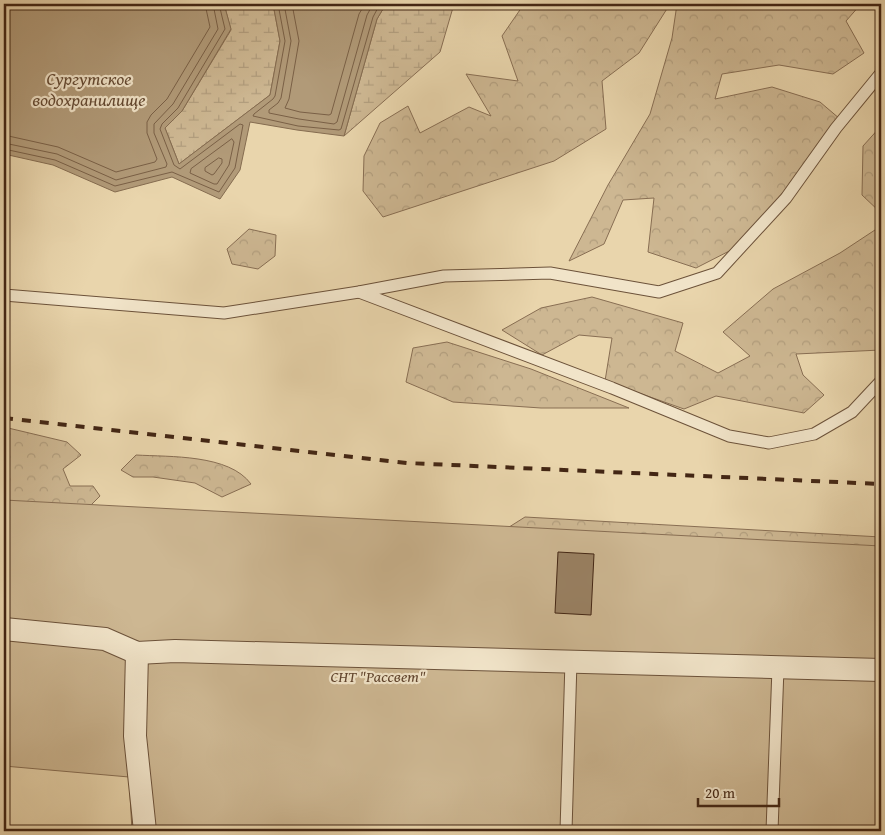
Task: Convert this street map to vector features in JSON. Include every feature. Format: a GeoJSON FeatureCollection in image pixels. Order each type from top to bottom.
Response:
{"type":"FeatureCollection","features":[{"type":"Feature","properties":{"kind":"street"},"geometry":{"type":"LineString","coordinates":[[4,629],[106,639],[137,653],[175,651],[881,670]]}},
{"type":"Feature","properties":{"kind":"street"},"geometry":{"type":"LineString","coordinates":[[137,653],[135,736],[145,831]]}},
{"type":"Feature","properties":{"kind":"lane"},"geometry":{"type":"LineString","coordinates":[[4,295],[224,313],[358,292],[444,276],[550,274],[659,292],[717,273],[786,198],[836,128],[881,73]]}},
{"type":"Feature","properties":{"kind":"lane"},"geometry":{"type":"LineString","coordinates":[[358,292],[612,388],[729,436],[769,443],[814,434],[852,412],[881,381]]}},
{"type":"Feature","properties":{"kind":"lane"},"geometry":{"type":"LineString","coordinates":[[566,831],[571,661]]}},
{"type":"Feature","properties":{"kind":"lane"},"geometry":{"type":"LineString","coordinates":[[772,831],[778,668]]}},
{"type":"Feature","properties":{"kind":"green space"},"geometry":{"type":"Polygon","coordinates":[[[224,4],[273,4],[280,41],[270,95],[179,164],[165,128],[182,111],[231,30],[224,4]]]}},
{"type":"Feature","properties":{"kind":"green space"},"geometry":{"type":"Polygon","coordinates":[[[386,4],[454,4],[440,52],[344,136],[377,19],[386,4]]]}},
{"type":"Feature","properties":{"kind":"green space"},"geometry":{"type":"Polygon","coordinates":[[[524,4],[670,4],[639,53],[602,81],[606,129],[554,161],[383,217],[363,191],[364,156],[380,123],[408,106],[420,133],[469,107],[491,116],[466,74],[518,81],[502,36],[524,4]]]}},
{"type":"Feature","properties":{"kind":"green space"},"geometry":{"type":"Polygon","coordinates":[[[677,4],[861,4],[846,21],[864,53],[833,74],[779,65],[722,74],[715,99],[772,87],[820,102],[840,119],[743,244],[696,268],[648,252],[654,198],[623,200],[604,244],[569,261],[608,185],[650,114],[672,38],[677,4]]]}},
{"type":"Feature","properties":{"kind":"green space"},"geometry":{"type":"Polygon","coordinates":[[[881,126],[881,213],[862,195],[863,146],[881,126]]]}},
{"type":"Feature","properties":{"kind":"green space"},"geometry":{"type":"Polygon","coordinates":[[[881,226],[881,350],[796,354],[803,375],[824,395],[804,413],[716,396],[684,409],[605,381],[612,338],[579,335],[542,355],[502,330],[541,308],[592,297],[683,323],[675,351],[718,373],[750,356],[723,332],[773,289],[840,253],[881,226]]]}},
{"type":"Feature","properties":{"kind":"green space"},"geometry":{"type":"Polygon","coordinates":[[[249,229],[276,235],[275,256],[258,269],[232,264],[227,249],[249,229]]]}},
{"type":"Feature","properties":{"kind":"green space"},"geometry":{"type":"Polygon","coordinates":[[[447,342],[531,369],[629,408],[541,408],[453,402],[406,382],[413,348],[447,342]]]}},
{"type":"Feature","properties":{"kind":"green space"},"geometry":{"type":"Polygon","coordinates":[[[4,427],[67,442],[81,455],[63,469],[70,486],[93,486],[100,496],[85,511],[4,513],[4,427]]]}},
{"type":"Feature","properties":{"kind":"green space"},"geometry":{"type":"Polygon","coordinates":[[[136,455],[182,457],[214,462],[229,467],[241,474],[251,484],[222,497],[195,483],[153,477],[133,477],[121,470],[136,455]]]}},
{"type":"Feature","properties":{"kind":"green space","name":"СНТ \"Рассвет\""},"geometry":{"type":"Polygon","coordinates":[[[4,500],[881,546],[881,831],[132,831],[129,777],[4,766],[4,500]]]}},
{"type":"Feature","properties":{"kind":"green space"},"geometry":{"type":"Polygon","coordinates":[[[525,517],[881,537],[881,555],[506,529],[525,517]]]}},
{"type":"Feature","properties":{"kind":"green space"},"geometry":{"type":"Polygon","coordinates":[[[4,824],[16,831],[4,831],[4,824]]]}},
{"type":"Feature","properties":{"kind":"green space"},"geometry":{"type":"Polygon","coordinates":[[[36,827],[42,831],[16,831],[36,827]]]}},
{"type":"Feature","properties":{"kind":"water","name":"Сургутское водохранилище"},"geometry":{"type":"Polygon","coordinates":[[[4,4],[224,4],[231,29],[182,111],[165,128],[179,164],[270,95],[280,41],[273,4],[386,4],[377,19],[344,136],[250,122],[240,170],[220,199],[172,177],[115,192],[53,165],[4,154],[4,4]]]}},
{"type":"Feature","properties":{"kind":"building"},"geometry":{"type":"Polygon","coordinates":[[[558,552],[594,554],[591,615],[555,613],[558,552]]]}},
{"type":"Feature","properties":{"kind":"railway"},"geometry":{"type":"LineString","coordinates":[[4,418],[407,463],[881,484]]}}]}
